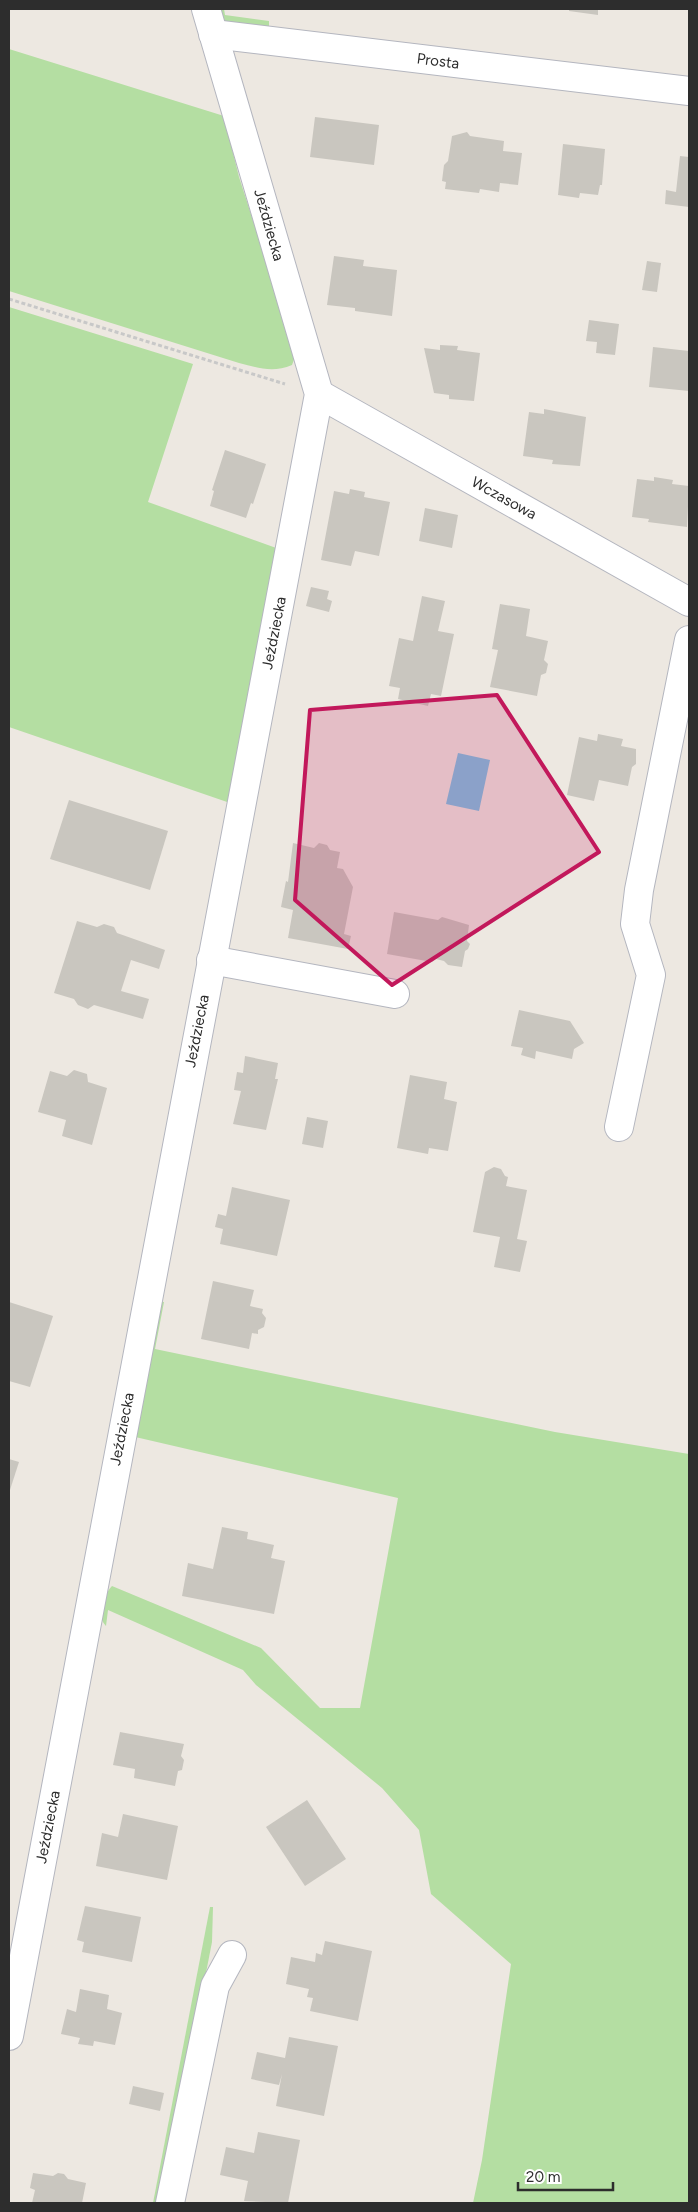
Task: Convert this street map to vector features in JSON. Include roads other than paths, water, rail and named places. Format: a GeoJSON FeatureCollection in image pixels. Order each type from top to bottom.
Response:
{"type":"FeatureCollection","features":[{"type":"Feature","properties":{"kind":"street","name":"Prosta"},"geometry":{"type":"LineString","coordinates":[[210,22],[689,91]]}},
{"type":"Feature","properties":{"kind":"street","name":"Jeździecka"},"geometry":{"type":"LineString","coordinates":[[9,2036],[319,394],[210,22]]}},
{"type":"Feature","properties":{"kind":"street","name":"Wczasowa"},"geometry":{"type":"LineString","coordinates":[[319,394],[689,602]]}},
{"type":"Feature","properties":{"kind":"street"},"geometry":{"type":"LineString","coordinates":[[619,1127],[651,975],[635,924],[639,890],[689,640]]}},
{"type":"Feature","properties":{"kind":"street"},"geometry":{"type":"LineString","coordinates":[[211,960],[395,994]]}},
{"type":"Feature","properties":{"kind":"street"},"geometry":{"type":"LineString","coordinates":[[170,2203],[214,1986],[232,1955]]}},
{"type":"Feature","properties":{"kind":"water"},"geometry":{"type":"Polygon","coordinates":[[[458,753],[490,760],[479,811],[446,804],[458,753]]]}}]}
